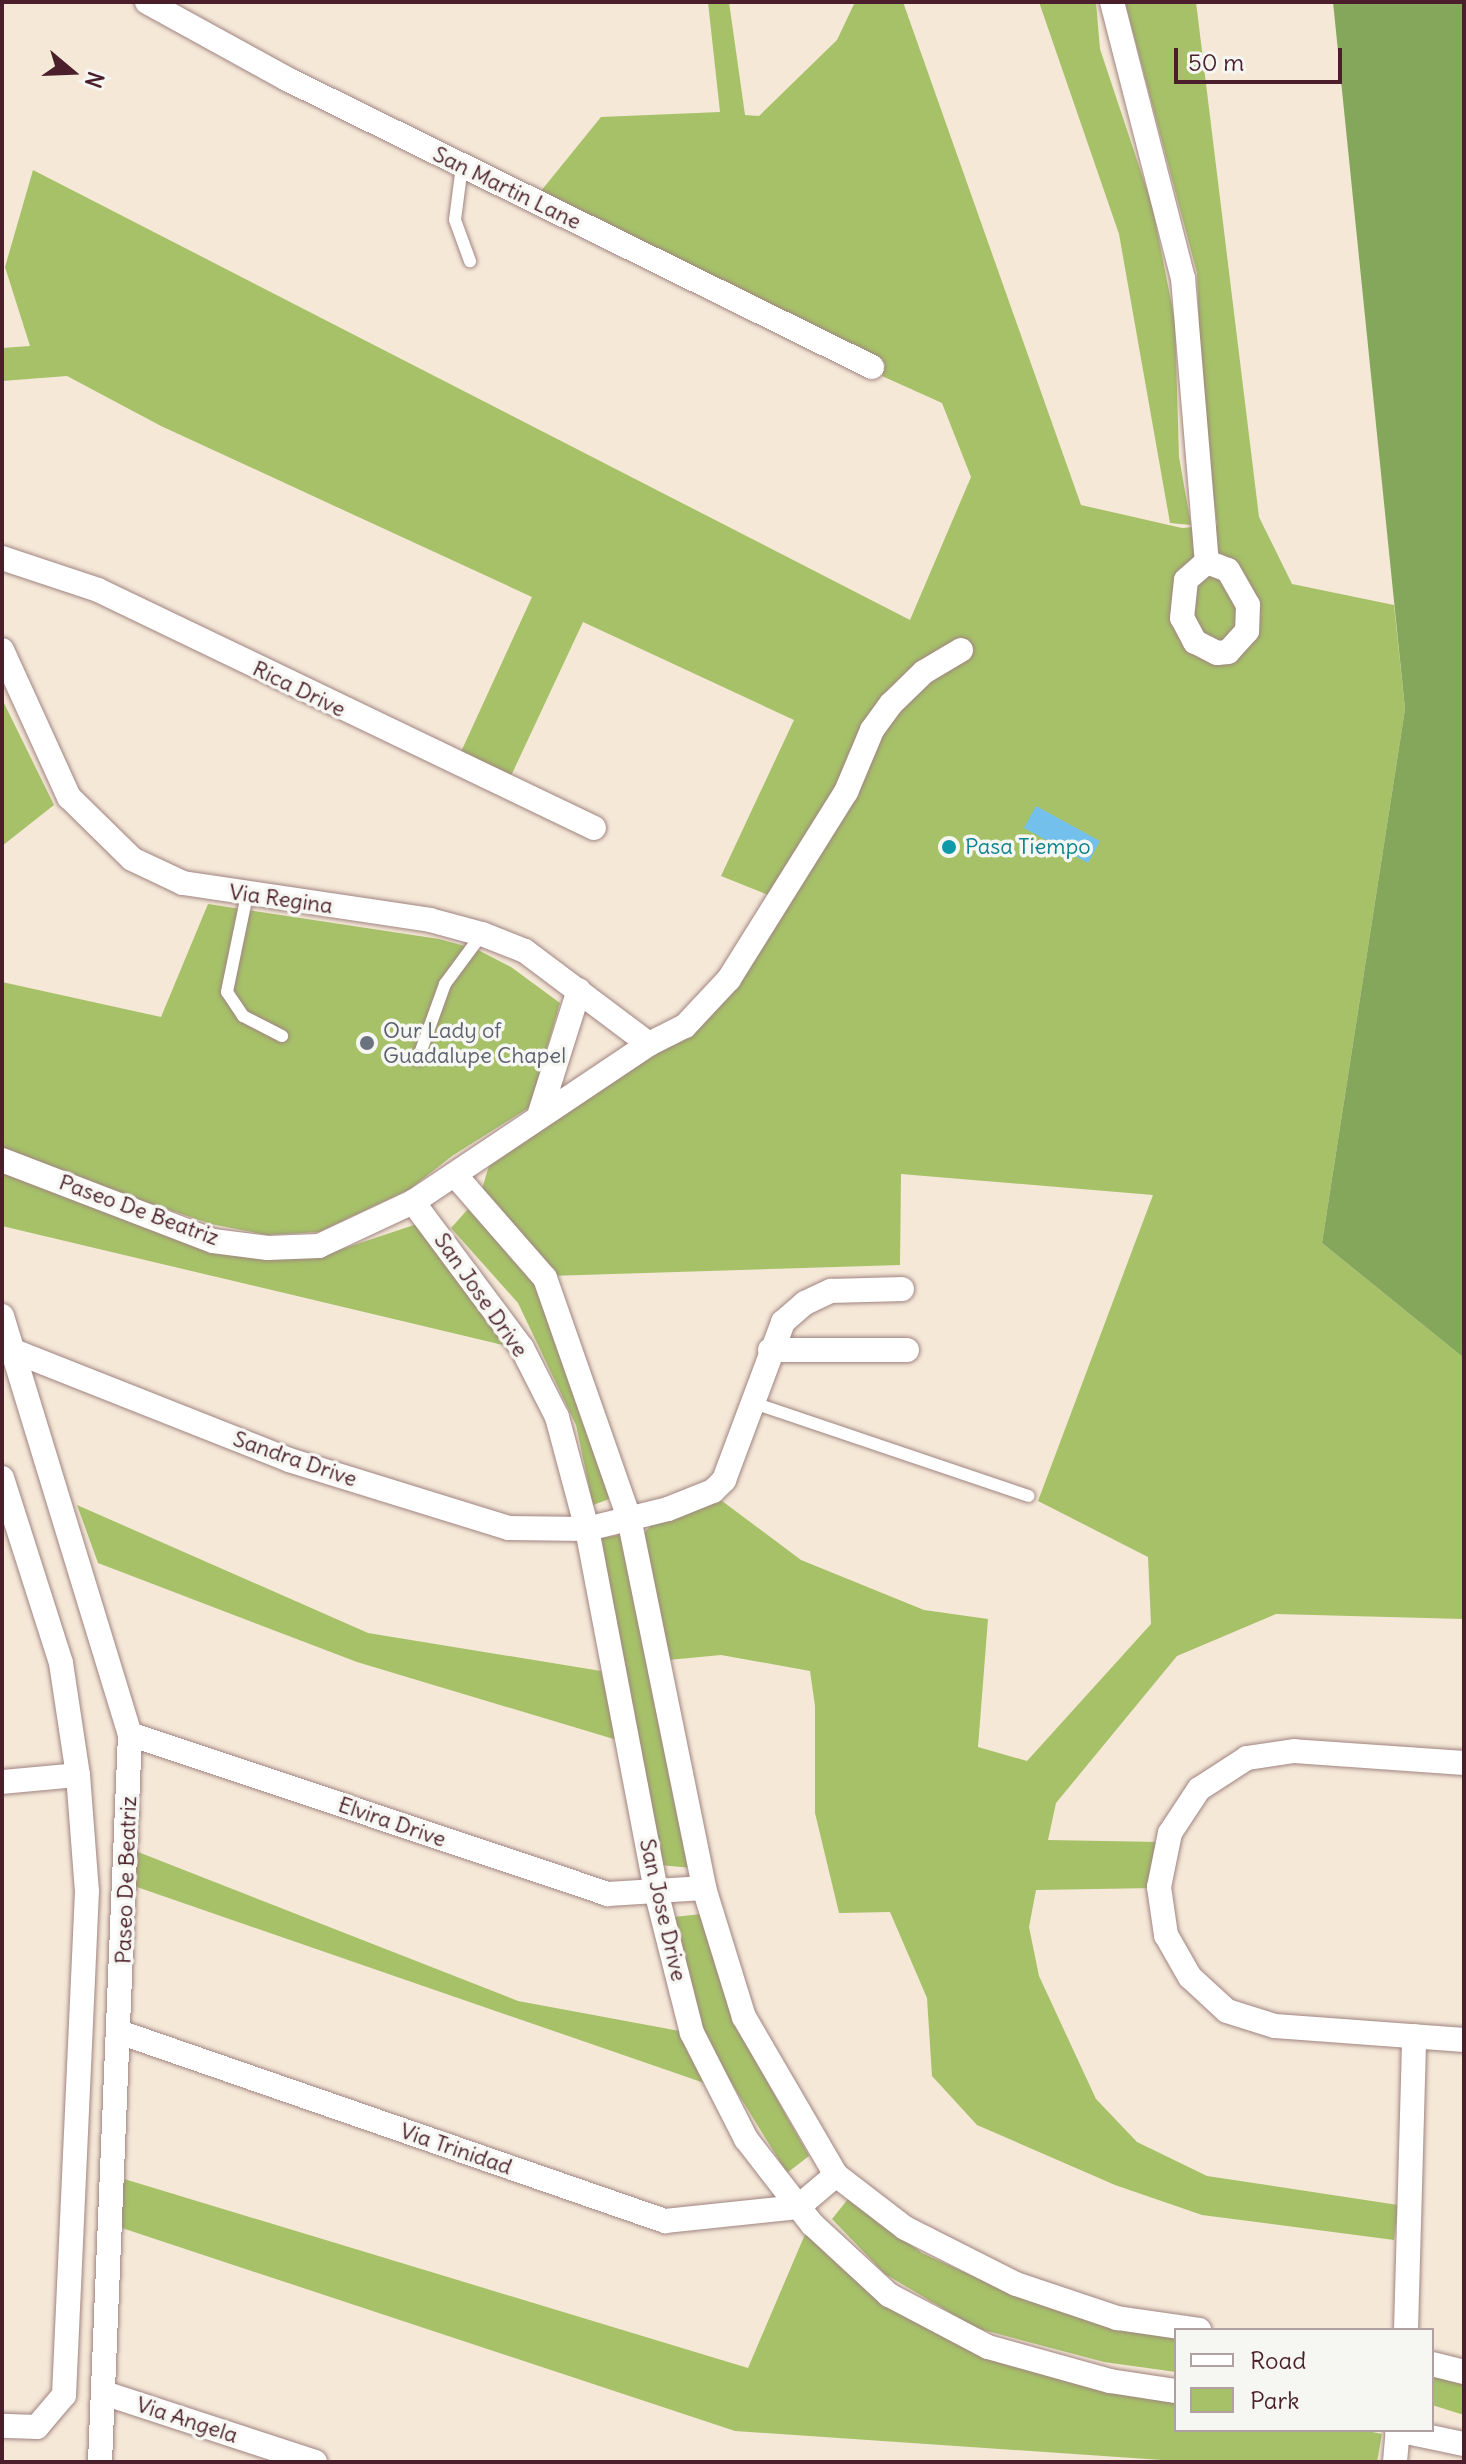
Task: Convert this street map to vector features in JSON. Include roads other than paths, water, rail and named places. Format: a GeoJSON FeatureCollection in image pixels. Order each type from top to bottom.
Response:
{"type":"FeatureCollection","features":[{"type":"Feature","properties":{"kind":"street","name":"San Martin Lane"},"geometry":{"type":"LineString","coordinates":[[147,2],[462,166],[872,367]]}},
{"type":"Feature","properties":{"kind":"street"},"geometry":{"type":"LineString","coordinates":[[1112,2],[1183,278],[1207,562]]}},
{"type":"Feature","properties":{"kind":"street","name":"Rica Drive"},"geometry":{"type":"LineString","coordinates":[[2,558],[98,590],[594,828]]}},
{"type":"Feature","properties":{"kind":"street","name":"Via Regina"},"geometry":{"type":"LineString","coordinates":[[2,650],[69,797],[132,859],[183,883],[430,920],[482,934],[525,951],[649,1044]]}},
{"type":"Feature","properties":{"kind":"street","name":"Paseo De Beatriz"},"geometry":{"type":"LineString","coordinates":[[2,1160],[213,1241],[268,1248],[319,1246],[413,1202],[649,1044],[685,1026],[729,979],[846,792],[872,730],[924,672],[961,650]]}},
{"type":"Feature","properties":{"kind":"street"},"geometry":{"type":"LineString","coordinates":[[539,1116],[579,990]]}},
{"type":"Feature","properties":{"kind":"street","name":"San Jose Drive"},"geometry":{"type":"LineString","coordinates":[[455,1175],[545,1278],[629,1518],[704,1888],[744,2017],[836,2175],[905,2228],[1016,2284],[1117,2318],[1185,2328]]}},
{"type":"Feature","properties":{"kind":"street","name":"San Jose Drive"},"geometry":{"type":"LineString","coordinates":[[413,1202],[522,1348],[557,1417],[587,1529],[656,1891],[695,2044],[746,2139],[798,2207],[889,2295],[988,2347],[1110,2381],[1174,2391]]}},
{"type":"Feature","properties":{"kind":"street","name":"Sandra Drive"},"geometry":{"type":"LineString","coordinates":[[14,1351],[304,1465],[509,1528],[587,1529],[713,1491],[724,1480],[770,1350],[783,1322],[805,1303],[831,1291],[902,1289]]}},
{"type":"Feature","properties":{"kind":"street","name":"Paseo De Beatriz"},"geometry":{"type":"LineString","coordinates":[[2,1316],[130,1734],[122,2033],[100,2462]]}},
{"type":"Feature","properties":{"kind":"street"},"geometry":{"type":"LineString","coordinates":[[770,1350],[907,1350]]}},
{"type":"Feature","properties":{"kind":"street"},"geometry":{"type":"LineString","coordinates":[[2,1478],[61,1663],[78,1775],[87,1891],[64,2395],[37,2427],[2,2426]]}},
{"type":"Feature","properties":{"kind":"street","name":"Elvira Drive"},"geometry":{"type":"LineString","coordinates":[[130,1734],[608,1894],[704,1888]]}},
{"type":"Feature","properties":{"kind":"street"},"geometry":{"type":"LineString","coordinates":[[1464,1763],[1294,1751],[1247,1758],[1199,1789],[1170,1833],[1159,1887],[1166,1935],[1190,1977],[1227,2011],[1275,2026],[1464,2040]]}},
{"type":"Feature","properties":{"kind":"street"},"geometry":{"type":"LineString","coordinates":[[2,1782],[78,1775]]}},
{"type":"Feature","properties":{"kind":"street","name":"Via Trinidad"},"geometry":{"type":"LineString","coordinates":[[122,2033],[665,2221],[798,2207]]}},
{"type":"Feature","properties":{"kind":"street"},"geometry":{"type":"LineString","coordinates":[[1406,2328],[1414,2036]]}},
{"type":"Feature","properties":{"kind":"street"},"geometry":{"type":"LineString","coordinates":[[798,2207],[836,2175]]}},
{"type":"Feature","properties":{"kind":"street"},"geometry":{"type":"LineString","coordinates":[[1434,2364],[1464,2372]]}},
{"type":"Feature","properties":{"kind":"street","name":"Via Angela"},"geometry":{"type":"LineString","coordinates":[[104,2393],[315,2462]]}},
{"type":"Feature","properties":{"kind":"street"},"geometry":{"type":"LineString","coordinates":[[1395,2462],[1398,2432]]}},
{"type":"Feature","properties":{"kind":"street"},"geometry":{"type":"LineString","coordinates":[[1407,2432],[1464,2444]]}},
{"type":"Feature","properties":{"kind":"lane"},"geometry":{"type":"LineString","coordinates":[[462,166],[455,220],[470,261]]}},
{"type":"Feature","properties":{"kind":"lane"},"geometry":{"type":"LineString","coordinates":[[247,895],[227,992],[243,1016],[282,1036]]}},
{"type":"Feature","properties":{"kind":"lane"},"geometry":{"type":"LineString","coordinates":[[418,1059],[445,984],[482,934]]}},
{"type":"Feature","properties":{"kind":"lane"},"geometry":{"type":"LineString","coordinates":[[751,1402],[1028,1496]]}},
{"type":"Feature","properties":{"kind":"water"},"geometry":{"type":"Polygon","coordinates":[[[1036,806],[1100,841],[1088,863],[1024,828],[1036,806]]]}},
{"type":"Feature","properties":{"kind":"place","name":"Pasa Tiempo"},"geometry":{"type":"Point","coordinates":[949,847]}},
{"type":"Feature","properties":{"kind":"place","name":"Our Lady of Guadalupe Chapel"},"geometry":{"type":"Point","coordinates":[367,1043]}}]}
